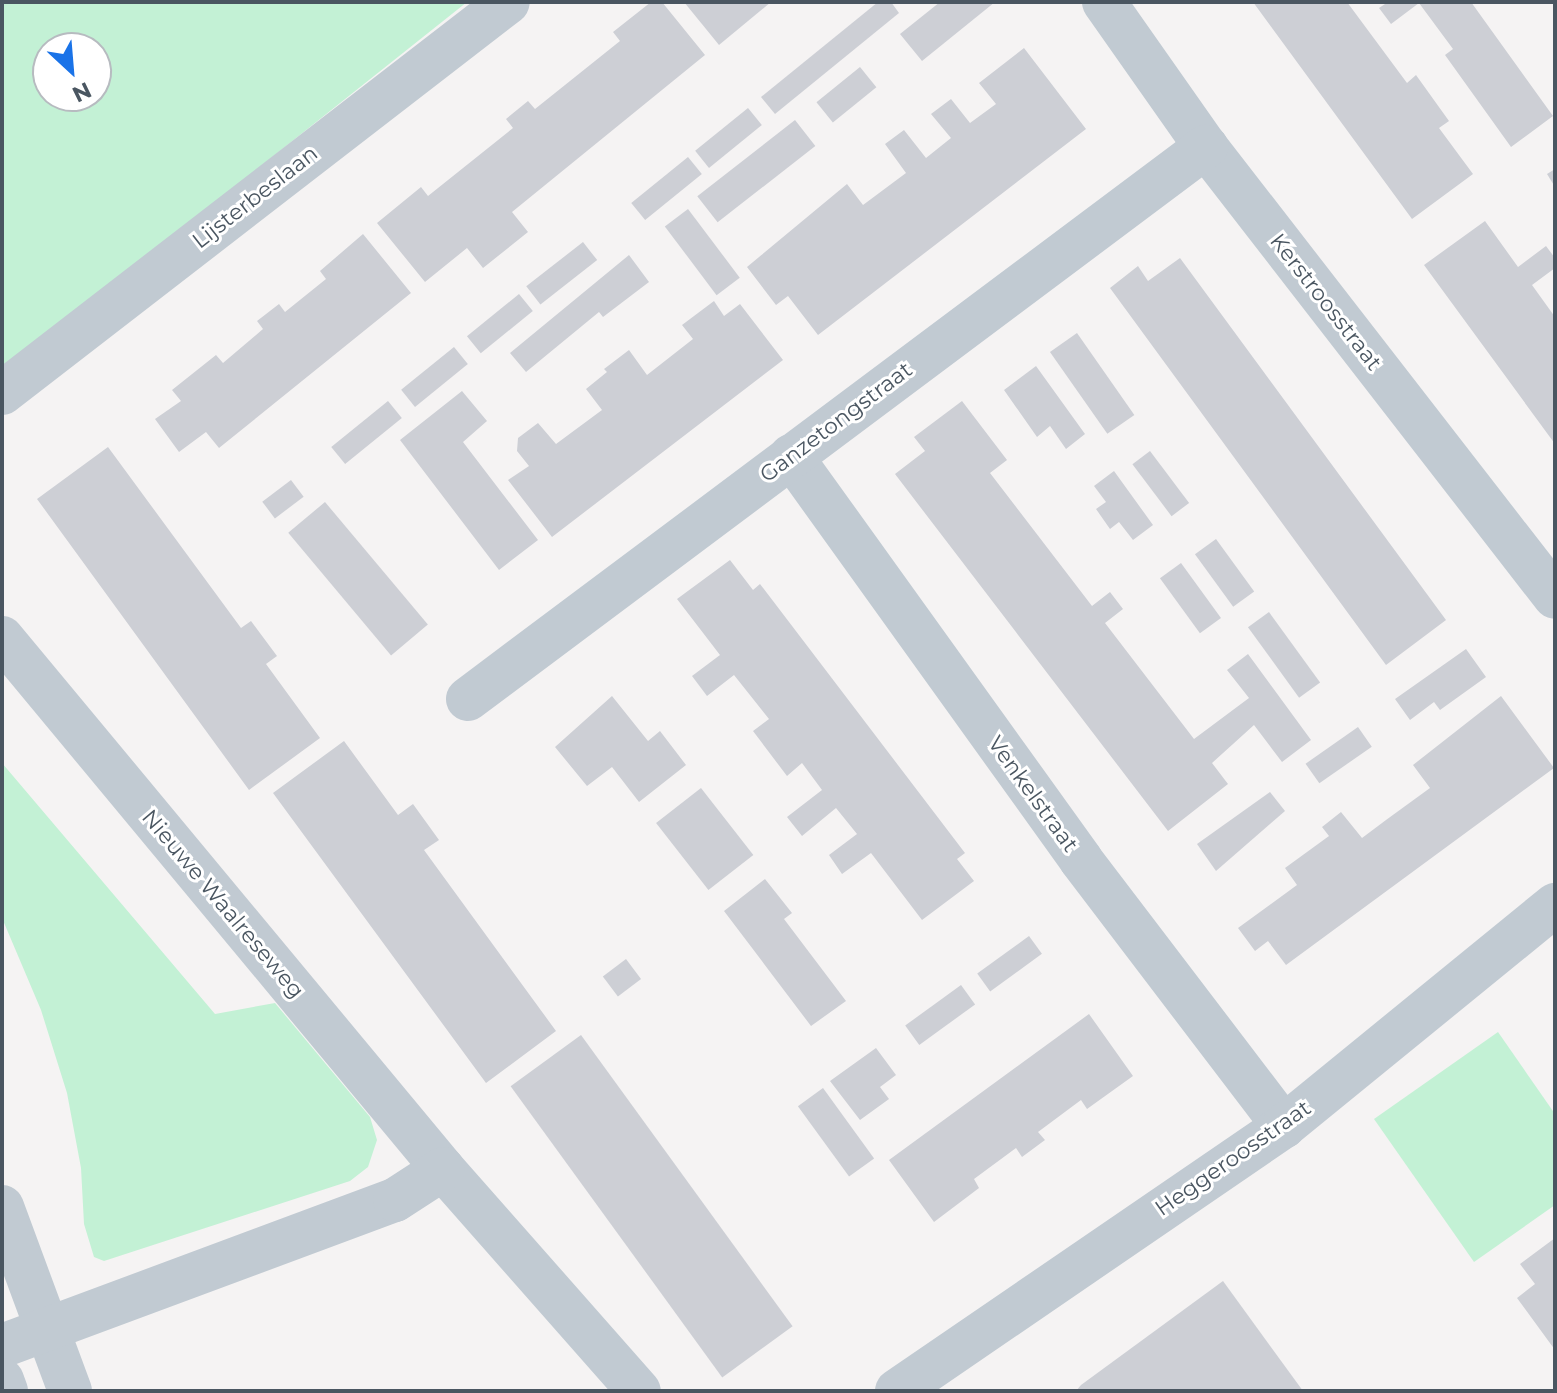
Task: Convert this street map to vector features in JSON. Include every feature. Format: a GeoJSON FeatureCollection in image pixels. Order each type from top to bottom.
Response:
{"type":"FeatureCollection","features":[{"type":"Feature","properties":{"kind":"street","name":"Lijsterbeslaan"},"geometry":{"type":"LineString","coordinates":[[2,393],[508,2]]}},
{"type":"Feature","properties":{"kind":"street","name":"Kerstroosstraat"},"geometry":{"type":"LineString","coordinates":[[1104,2],[1206,147],[1555,597]]}},
{"type":"Feature","properties":{"kind":"street","name":"Ganzetongstraat"},"geometry":{"type":"LineString","coordinates":[[468,699],[1206,147]]}},
{"type":"Feature","properties":{"kind":"street","name":"Venkelstraat"},"geometry":{"type":"LineString","coordinates":[[791,456],[1081,860],[1284,1126]]}},
{"type":"Feature","properties":{"kind":"street","name":"Nieuwe Waalreseweg"},"geometry":{"type":"LineString","coordinates":[[2,638],[443,1169],[639,1391]]}},
{"type":"Feature","properties":{"kind":"street","name":"Heggeroosstraat"},"geometry":{"type":"LineString","coordinates":[[897,1391],[1284,1126],[1555,905]]}},
{"type":"Feature","properties":{"kind":"street"},"geometry":{"type":"LineString","coordinates":[[2,1346],[395,1200],[443,1169]]}},
{"type":"Feature","properties":{"kind":"street"},"geometry":{"type":"LineString","coordinates":[[2,1207],[70,1391]]}},
{"type":"Feature","properties":{"kind":"street"},"geometry":{"type":"LineString","coordinates":[[2,1380],[6,1391]]}},
{"type":"Feature","properties":{"kind":"green space"},"geometry":{"type":"Polygon","coordinates":[[[2,2],[467,2],[2,372],[2,2]]]}},
{"type":"Feature","properties":{"kind":"green space"},"geometry":{"type":"Polygon","coordinates":[[[2,763],[215,1014],[275,1003],[370,1117],[377,1140],[368,1167],[350,1181],[104,1261],[94,1257],[84,1224],[81,1168],[67,1093],[41,1010],[2,918],[2,763]]]}},
{"type":"Feature","properties":{"kind":"green space"},"geometry":{"type":"Polygon","coordinates":[[[1498,1032],[1555,1114],[1555,1205],[1474,1262],[1374,1119],[1498,1032]]]}},
{"type":"Feature","properties":{"kind":"building"},"geometry":{"type":"Polygon","coordinates":[[[651,2],[662,2],[705,55],[512,212],[528,232],[483,268],[467,248],[425,282],[377,223],[421,187],[428,196],[513,128],[506,119],[528,101],[535,109],[620,41],[613,32],[651,2]]]}},
{"type":"Feature","properties":{"kind":"building"},"geometry":{"type":"Polygon","coordinates":[[[684,2],[771,2],[719,45],[684,2]]]}},
{"type":"Feature","properties":{"kind":"building"},"geometry":{"type":"Polygon","coordinates":[[[878,2],[891,2],[899,13],[775,114],[761,97],[878,2]]]}},
{"type":"Feature","properties":{"kind":"building"},"geometry":{"type":"Polygon","coordinates":[[[940,2],[995,2],[922,61],[900,34],[940,2]]]}},
{"type":"Feature","properties":{"kind":"building"},"geometry":{"type":"Polygon","coordinates":[[[1253,2],[1347,2],[1407,83],[1416,75],[1449,121],[1439,128],[1473,174],[1412,219],[1253,2]]]}},
{"type":"Feature","properties":{"kind":"building"},"geometry":{"type":"Polygon","coordinates":[[[1388,2],[1471,2],[1553,116],[1511,147],[1445,55],[1453,49],[1419,3],[1391,24],[1379,8],[1388,2]]]}},
{"type":"Feature","properties":{"kind":"building"},"geometry":{"type":"Polygon","coordinates":[[[1024,48],[1086,129],[818,335],[788,296],[776,305],[747,267],[847,184],[863,205],[906,173],[885,144],[904,130],[926,158],[951,138],[931,114],[951,99],[970,123],[996,104],[979,83],[1024,48]]]}},
{"type":"Feature","properties":{"kind":"building"},"geometry":{"type":"Polygon","coordinates":[[[860,67],[876,87],[833,122],[816,102],[860,67]]]}},
{"type":"Feature","properties":{"kind":"building"},"geometry":{"type":"Polygon","coordinates":[[[748,108],[762,125],[709,168],[695,151],[748,108]]]}},
{"type":"Feature","properties":{"kind":"building"},"geometry":{"type":"Polygon","coordinates":[[[795,120],[815,146],[718,222],[697,196],[795,120]]]}},
{"type":"Feature","properties":{"kind":"building"},"geometry":{"type":"Polygon","coordinates":[[[688,157],[702,174],[645,220],[631,203],[688,157]]]}},
{"type":"Feature","properties":{"kind":"building"},"geometry":{"type":"Polygon","coordinates":[[[1555,169],[1555,187],[1547,174],[1555,169]]]}},
{"type":"Feature","properties":{"kind":"building"},"geometry":{"type":"Polygon","coordinates":[[[688,209],[740,278],[717,295],[665,226],[688,209]]]}},
{"type":"Feature","properties":{"kind":"building"},"geometry":{"type":"Polygon","coordinates":[[[1485,221],[1518,267],[1546,246],[1555,258],[1555,268],[1532,285],[1555,317],[1555,444],[1424,265],[1485,221]]]}},
{"type":"Feature","properties":{"kind":"building"},"geometry":{"type":"Polygon","coordinates":[[[363,234],[411,293],[219,448],[206,432],[179,452],[155,419],[181,401],[172,390],[216,355],[223,363],[263,329],[257,321],[279,304],[285,312],[326,279],[320,271],[363,234]]]}},
{"type":"Feature","properties":{"kind":"building"},"geometry":{"type":"Polygon","coordinates":[[[583,242],[597,260],[540,304],[526,286],[583,242]]]}},
{"type":"Feature","properties":{"kind":"building"},"geometry":{"type":"Polygon","coordinates":[[[629,255],[649,282],[603,317],[599,312],[526,372],[510,353],[629,255]]]}},
{"type":"Feature","properties":{"kind":"building"},"geometry":{"type":"Polygon","coordinates":[[[1180,258],[1446,620],[1386,665],[1110,288],[1138,266],[1148,281],[1180,258]]]}},
{"type":"Feature","properties":{"kind":"building"},"geometry":{"type":"Polygon","coordinates":[[[519,294],[533,311],[481,353],[467,336],[519,294]]]}},
{"type":"Feature","properties":{"kind":"building"},"geometry":{"type":"Polygon","coordinates":[[[714,301],[724,316],[740,304],[783,360],[552,537],[508,480],[529,466],[517,451],[518,438],[538,423],[556,444],[602,410],[586,389],[607,372],[604,369],[629,350],[647,375],[693,339],[682,325],[714,301]]]}},
{"type":"Feature","properties":{"kind":"building"},"geometry":{"type":"Polygon","coordinates":[[[1077,333],[1134,415],[1107,434],[1050,352],[1077,333]]]}},
{"type":"Feature","properties":{"kind":"building"},"geometry":{"type":"Polygon","coordinates":[[[454,347],[468,364],[415,407],[401,390],[454,347]]]}},
{"type":"Feature","properties":{"kind":"building"},"geometry":{"type":"Polygon","coordinates":[[[1036,366],[1085,434],[1066,449],[1050,426],[1037,437],[1004,390],[1036,366]]]}},
{"type":"Feature","properties":{"kind":"building"},"geometry":{"type":"Polygon","coordinates":[[[462,391],[487,421],[463,442],[538,540],[499,570],[400,440],[462,391]]]}},
{"type":"Feature","properties":{"kind":"building"},"geometry":{"type":"Polygon","coordinates":[[[388,401],[402,418],[345,464],[331,447],[388,401]]]}},
{"type":"Feature","properties":{"kind":"building"},"geometry":{"type":"Polygon","coordinates":[[[962,401],[1007,460],[990,473],[1092,606],[1110,592],[1123,609],[1105,623],[1194,739],[1249,698],[1227,670],[1248,654],[1311,740],[1282,762],[1254,725],[1212,763],[1228,784],[1168,831],[895,474],[925,451],[914,437],[962,401]]]}},
{"type":"Feature","properties":{"kind":"building"},"geometry":{"type":"Polygon","coordinates":[[[108,447],[241,628],[251,621],[277,656],[266,664],[320,738],[249,790],[37,499],[108,447]]]}},
{"type":"Feature","properties":{"kind":"building"},"geometry":{"type":"Polygon","coordinates":[[[1150,451],[1189,503],[1172,516],[1132,464],[1150,451]]]}},
{"type":"Feature","properties":{"kind":"building"},"geometry":{"type":"Polygon","coordinates":[[[1114,471],[1153,525],[1133,540],[1119,522],[1110,529],[1096,509],[1106,502],[1094,486],[1114,471]]]}},
{"type":"Feature","properties":{"kind":"building"},"geometry":{"type":"Polygon","coordinates":[[[291,480],[304,497],[275,518],[262,502],[291,480]]]}},
{"type":"Feature","properties":{"kind":"building"},"geometry":{"type":"Polygon","coordinates":[[[325,502],[428,625],[391,655],[288,533],[325,502]]]}},
{"type":"Feature","properties":{"kind":"building"},"geometry":{"type":"Polygon","coordinates":[[[1216,539],[1254,592],[1233,607],[1195,554],[1216,539]]]}},
{"type":"Feature","properties":{"kind":"building"},"geometry":{"type":"Polygon","coordinates":[[[730,560],[753,590],[760,584],[965,853],[957,859],[974,881],[922,920],[871,853],[842,874],[829,855],[857,834],[836,808],[802,836],[787,817],[822,790],[802,763],[787,776],[753,731],[769,719],[734,675],[707,696],[692,676],[720,655],[677,599],[730,560]]]}},
{"type":"Feature","properties":{"kind":"building"},"geometry":{"type":"Polygon","coordinates":[[[1181,563],[1221,618],[1200,633],[1160,578],[1181,563]]]}},
{"type":"Feature","properties":{"kind":"building"},"geometry":{"type":"Polygon","coordinates":[[[1269,612],[1320,682],[1299,698],[1248,627],[1269,612]]]}},
{"type":"Feature","properties":{"kind":"building"},"geometry":{"type":"Polygon","coordinates":[[[1466,649],[1486,677],[1440,710],[1434,702],[1410,720],[1395,699],[1466,649]]]}},
{"type":"Feature","properties":{"kind":"building"},"geometry":{"type":"Polygon","coordinates":[[[612,696],[648,741],[660,731],[686,765],[639,802],[612,767],[587,786],[555,747],[612,696]]]}},
{"type":"Feature","properties":{"kind":"building"},"geometry":{"type":"Polygon","coordinates":[[[1501,696],[1554,768],[1286,965],[1268,941],[1255,951],[1238,928],[1297,885],[1285,868],[1329,836],[1322,827],[1341,812],[1362,838],[1430,788],[1413,765],[1501,696]]]}},
{"type":"Feature","properties":{"kind":"building"},"geometry":{"type":"Polygon","coordinates":[[[1358,727],[1372,747],[1319,783],[1306,764],[1358,727]]]}},
{"type":"Feature","properties":{"kind":"building"},"geometry":{"type":"Polygon","coordinates":[[[344,741],[398,815],[413,804],[439,840],[424,850],[556,1031],[486,1083],[273,793],[344,741]]]}},
{"type":"Feature","properties":{"kind":"building"},"geometry":{"type":"Polygon","coordinates":[[[701,788],[753,855],[708,890],[656,823],[701,788]]]}},
{"type":"Feature","properties":{"kind":"building"},"geometry":{"type":"Polygon","coordinates":[[[1270,792],[1285,811],[1216,871],[1197,844],[1270,792]]]}},
{"type":"Feature","properties":{"kind":"building"},"geometry":{"type":"Polygon","coordinates":[[[765,879],[792,913],[784,919],[846,1001],[811,1026],[724,911],[765,879]]]}},
{"type":"Feature","properties":{"kind":"building"},"geometry":{"type":"Polygon","coordinates":[[[1029,936],[1042,954],[990,991],[977,974],[1029,936]]]}},
{"type":"Feature","properties":{"kind":"building"},"geometry":{"type":"Polygon","coordinates":[[[626,959],[641,979],[618,996],[603,976],[626,959]]]}},
{"type":"Feature","properties":{"kind":"building"},"geometry":{"type":"Polygon","coordinates":[[[961,985],[975,1004],[919,1045],[905,1026],[961,985]]]}},
{"type":"Feature","properties":{"kind":"building"},"geometry":{"type":"Polygon","coordinates":[[[1089,1014],[1133,1076],[1087,1109],[1081,1100],[1038,1132],[1045,1140],[1022,1157],[1016,1148],[974,1179],[979,1188],[934,1222],[889,1160],[1089,1014]]]}},
{"type":"Feature","properties":{"kind":"building"},"geometry":{"type":"Polygon","coordinates":[[[581,1035],[793,1326],[722,1377],[511,1086],[581,1035]]]}},
{"type":"Feature","properties":{"kind":"building"},"geometry":{"type":"Polygon","coordinates":[[[876,1048],[896,1075],[880,1087],[889,1099],[860,1120],[830,1081],[876,1048]]]}},
{"type":"Feature","properties":{"kind":"building"},"geometry":{"type":"Polygon","coordinates":[[[823,1088],[874,1158],[849,1177],[798,1106],[823,1088]]]}},
{"type":"Feature","properties":{"kind":"building"},"geometry":{"type":"Polygon","coordinates":[[[1555,1238],[1555,1350],[1517,1298],[1535,1284],[1520,1264],[1555,1238]]]}},
{"type":"Feature","properties":{"kind":"building"},"geometry":{"type":"Polygon","coordinates":[[[1223,1281],[1303,1391],[1076,1391],[1081,1385],[1223,1281]]]}}]}
